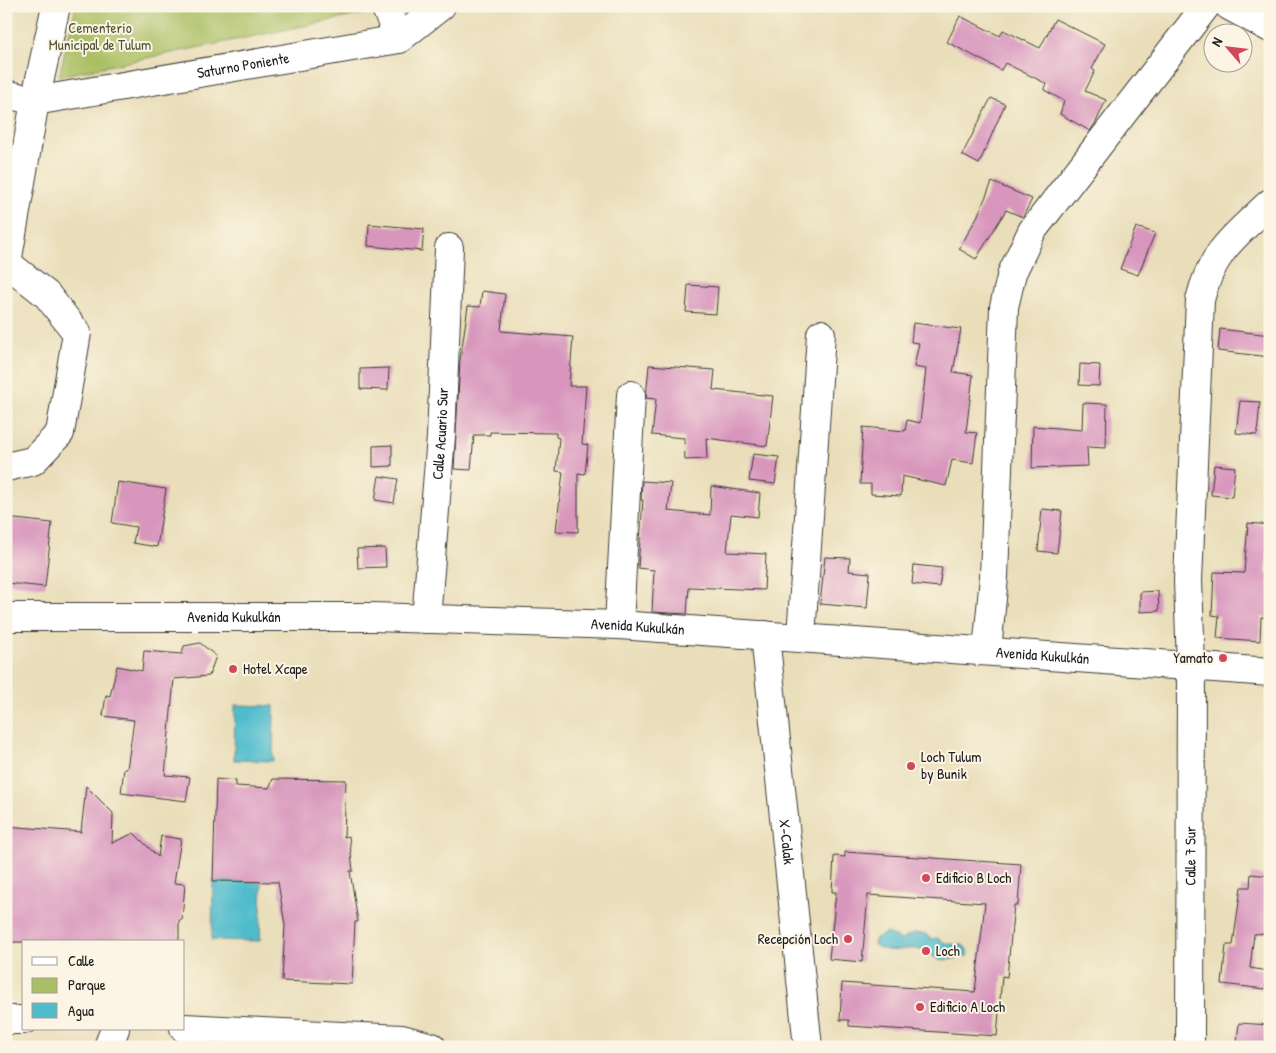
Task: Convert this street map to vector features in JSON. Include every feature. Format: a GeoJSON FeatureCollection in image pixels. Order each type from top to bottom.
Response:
{"type":"FeatureCollection","features":[{"type":"Feature","properties":{"kind":"street"},"geometry":{"type":"LineString","coordinates":[[6,467],[33,460],[60,433],[77,333],[47,295],[7,266],[35,101],[56,6]]}},
{"type":"Feature","properties":{"kind":"street"},"geometry":{"type":"LineString","coordinates":[[385,6],[399,39]]}},
{"type":"Feature","properties":{"kind":"street","name":"Saturno Poniente"},"geometry":{"type":"LineString","coordinates":[[35,101],[399,39],[441,6]]}},
{"type":"Feature","properties":{"kind":"street"},"geometry":{"type":"LineString","coordinates":[[987,651],[994,577],[1004,306],[1012,273],[1032,231],[1206,6]]}},
{"type":"Feature","properties":{"kind":"street"},"geometry":{"type":"LineString","coordinates":[[1229,6],[1270,28]]}},
{"type":"Feature","properties":{"kind":"street"},"geometry":{"type":"LineString","coordinates":[[6,94],[35,101]]}},
{"type":"Feature","properties":{"kind":"street","name":"Calle 7 Sur"},"geometry":{"type":"LineString","coordinates":[[1190,1047],[1191,665],[1188,581],[1200,300],[1206,275],[1224,246],[1270,202]]}},
{"type":"Feature","properties":{"kind":"street","name":"Calle Acuario Sur"},"geometry":{"type":"LineString","coordinates":[[426,619],[441,437],[449,248]]}},
{"type":"Feature","properties":{"kind":"street"},"geometry":{"type":"LineString","coordinates":[[801,638],[821,334]]}},
{"type":"Feature","properties":{"kind":"street"},"geometry":{"type":"LineString","coordinates":[[620,625],[632,396]]}},
{"type":"Feature","properties":{"kind":"street","name":"Avenida Kukulkán"},"geometry":{"type":"LineString","coordinates":[[6,617],[426,619],[620,625],[1270,672]]}},
{"type":"Feature","properties":{"kind":"street","name":"X-Calak"},"geometry":{"type":"LineString","coordinates":[[765,635],[808,1047]]}},
{"type":"Feature","properties":{"kind":"street"},"geometry":{"type":"LineString","coordinates":[[6,1020],[22,1020]]}},
{"type":"Feature","properties":{"kind":"street"},"geometry":{"type":"LineString","coordinates":[[185,1028],[402,1039],[432,1047]]}},
{"type":"Feature","properties":{"kind":"street"},"geometry":{"type":"LineString","coordinates":[[108,1047],[115,1030]]}},
{"type":"Feature","properties":{"kind":"green space","name":"Cementerio Municipal de Tulum"},"geometry":{"type":"Polygon","coordinates":[[[76,6],[380,6],[382,10],[59,76],[76,6]]]}},
{"type":"Feature","properties":{"kind":"water"},"geometry":{"type":"Polygon","coordinates":[[[235,705],[274,706],[273,761],[234,760],[235,705]]]}},
{"type":"Feature","properties":{"kind":"water"},"geometry":{"type":"Polygon","coordinates":[[[213,881],[262,882],[260,941],[212,940],[213,881]]]}},
{"type":"Feature","properties":{"kind":"water"},"geometry":{"type":"Polygon","coordinates":[[[887,933],[901,940],[913,933],[926,934],[931,939],[938,938],[946,943],[963,945],[969,952],[967,956],[942,961],[920,950],[891,951],[874,945],[875,938],[887,933]]]}},
{"type":"Feature","properties":{"kind":"building"},"geometry":{"type":"Polygon","coordinates":[[[960,16],[1000,36],[1003,30],[1040,48],[1055,19],[1105,44],[1092,69],[1095,71],[1085,91],[1106,100],[1090,131],[1060,114],[1064,101],[1044,90],[1047,84],[1005,63],[1001,70],[947,42],[960,16]]]}},
{"type":"Feature","properties":{"kind":"building"},"geometry":{"type":"Polygon","coordinates":[[[991,98],[1005,104],[979,164],[962,155],[991,98]]]}},
{"type":"Feature","properties":{"kind":"building"},"geometry":{"type":"Polygon","coordinates":[[[992,182],[1032,199],[1023,217],[1006,210],[976,259],[959,249],[977,217],[992,182]]]}},
{"type":"Feature","properties":{"kind":"building"},"geometry":{"type":"Polygon","coordinates":[[[369,224],[424,229],[422,251],[368,246],[369,224]]]}},
{"type":"Feature","properties":{"kind":"building"},"geometry":{"type":"Polygon","coordinates":[[[1136,227],[1155,233],[1138,275],[1120,269],[1136,227]]]}},
{"type":"Feature","properties":{"kind":"building"},"geometry":{"type":"Polygon","coordinates":[[[688,285],[718,287],[716,314],[686,312],[688,285]]]}},
{"type":"Feature","properties":{"kind":"building"},"geometry":{"type":"Polygon","coordinates":[[[482,291],[505,294],[501,331],[573,337],[569,386],[586,386],[582,444],[588,445],[585,474],[578,473],[578,532],[556,531],[563,472],[556,471],[559,438],[556,437],[556,433],[490,432],[490,435],[474,435],[471,470],[454,469],[460,361],[468,306],[480,307],[482,291]]]}},
{"type":"Feature","properties":{"kind":"building"},"geometry":{"type":"Polygon","coordinates":[[[913,323],[961,329],[953,372],[973,375],[966,432],[977,433],[973,463],[952,460],[946,486],[902,476],[901,496],[871,494],[871,484],[860,484],[863,427],[905,431],[907,420],[920,423],[926,369],[914,367],[919,343],[911,342],[913,323]]]}},
{"type":"Feature","properties":{"kind":"building"},"geometry":{"type":"Polygon","coordinates":[[[1220,329],[1270,335],[1270,357],[1218,351],[1220,329]]]}},
{"type":"Feature","properties":{"kind":"building"},"geometry":{"type":"Polygon","coordinates":[[[1080,364],[1100,365],[1099,386],[1079,385],[1080,364]]]}},
{"type":"Feature","properties":{"kind":"building"},"geometry":{"type":"Polygon","coordinates":[[[649,365],[715,370],[713,390],[773,396],[767,446],[706,438],[707,459],[685,460],[684,438],[652,435],[656,399],[646,398],[649,365]]]}},
{"type":"Feature","properties":{"kind":"building"},"geometry":{"type":"Polygon","coordinates":[[[389,368],[388,390],[360,389],[360,369],[389,368]]]}},
{"type":"Feature","properties":{"kind":"building"},"geometry":{"type":"Polygon","coordinates":[[[1240,401],[1260,402],[1257,435],[1236,433],[1240,401]]]}},
{"type":"Feature","properties":{"kind":"building"},"geometry":{"type":"Polygon","coordinates":[[[1083,403],[1107,404],[1106,448],[1087,447],[1088,466],[1032,468],[1033,426],[1082,430],[1083,403]]]}},
{"type":"Feature","properties":{"kind":"building"},"geometry":{"type":"Polygon","coordinates":[[[392,445],[392,466],[373,467],[373,446],[392,445]]]}},
{"type":"Feature","properties":{"kind":"building"},"geometry":{"type":"Polygon","coordinates":[[[753,454],[779,457],[775,484],[749,481],[753,454]]]}},
{"type":"Feature","properties":{"kind":"building"},"geometry":{"type":"Polygon","coordinates":[[[1214,465],[1235,467],[1232,497],[1211,495],[1214,465]]]}},
{"type":"Feature","properties":{"kind":"building"},"geometry":{"type":"Polygon","coordinates":[[[379,476],[398,479],[394,503],[375,500],[379,476]]]}},
{"type":"Feature","properties":{"kind":"building"},"geometry":{"type":"Polygon","coordinates":[[[642,481],[671,483],[668,511],[710,515],[711,486],[760,493],[758,517],[731,514],[727,552],[766,554],[764,590],[689,587],[687,614],[652,612],[654,570],[638,568],[643,500],[641,500],[642,481]]]}},
{"type":"Feature","properties":{"kind":"building"},"geometry":{"type":"Polygon","coordinates":[[[118,482],[166,489],[157,547],[133,543],[136,527],[112,523],[118,482]]]}},
{"type":"Feature","properties":{"kind":"building"},"geometry":{"type":"Polygon","coordinates":[[[1042,509],[1062,511],[1057,553],[1038,551],[1042,509]]]}},
{"type":"Feature","properties":{"kind":"building"},"geometry":{"type":"Polygon","coordinates":[[[6,518],[52,523],[45,587],[6,583],[6,518]]]}},
{"type":"Feature","properties":{"kind":"building"},"geometry":{"type":"Polygon","coordinates":[[[1248,523],[1270,525],[1266,574],[1270,574],[1270,618],[1261,617],[1260,641],[1217,638],[1219,616],[1212,615],[1214,572],[1244,573],[1248,523]]]}},
{"type":"Feature","properties":{"kind":"building"},"geometry":{"type":"Polygon","coordinates":[[[385,548],[386,567],[358,568],[357,549],[385,548]]]}},
{"type":"Feature","properties":{"kind":"building"},"geometry":{"type":"Polygon","coordinates":[[[825,557],[850,558],[849,571],[870,573],[867,608],[820,604],[825,557]]]}},
{"type":"Feature","properties":{"kind":"building"},"geometry":{"type":"Polygon","coordinates":[[[914,565],[942,568],[939,587],[912,584],[914,565]]]}},
{"type":"Feature","properties":{"kind":"building"},"geometry":{"type":"Polygon","coordinates":[[[1158,591],[1159,611],[1140,612],[1140,592],[1158,591]]]}},
{"type":"Feature","properties":{"kind":"building"},"geometry":{"type":"Polygon","coordinates":[[[200,643],[216,656],[209,676],[174,679],[165,775],[190,777],[186,801],[121,793],[124,769],[127,769],[134,720],[103,716],[106,695],[110,696],[117,666],[142,671],[144,651],[182,654],[184,646],[200,643]]]}},
{"type":"Feature","properties":{"kind":"building"},"geometry":{"type":"Polygon","coordinates":[[[216,779],[236,781],[236,786],[269,788],[273,779],[346,780],[344,837],[349,836],[353,871],[350,871],[358,922],[355,922],[352,984],[282,981],[285,925],[278,882],[213,881],[216,779]]]}},
{"type":"Feature","properties":{"kind":"building"},"geometry":{"type":"Polygon","coordinates":[[[86,786],[113,813],[112,843],[134,833],[158,857],[161,836],[181,839],[174,883],[185,884],[182,920],[179,920],[179,940],[22,940],[22,942],[6,942],[10,850],[6,849],[6,826],[81,832],[86,786]]]}},
{"type":"Feature","properties":{"kind":"building"},"geometry":{"type":"Polygon","coordinates":[[[845,852],[1021,864],[1018,905],[1014,905],[1007,977],[1002,976],[997,1036],[849,1026],[849,1020],[840,1020],[842,983],[975,992],[985,903],[868,895],[862,962],[829,959],[836,892],[832,892],[834,856],[845,857],[845,852]]]}},
{"type":"Feature","properties":{"kind":"building"},"geometry":{"type":"Polygon","coordinates":[[[1251,874],[1270,876],[1270,933],[1254,934],[1250,968],[1268,971],[1265,989],[1222,984],[1226,945],[1233,945],[1241,887],[1250,887],[1251,874]]]}},
{"type":"Feature","properties":{"kind":"building"},"geometry":{"type":"Polygon","coordinates":[[[1239,1023],[1270,1025],[1270,1047],[1248,1047],[1248,1042],[1237,1042],[1239,1023]]]}},
{"type":"Feature","properties":{"kind":"place","name":"Yamato"},"geometry":{"type":"Point","coordinates":[1223,658]}},
{"type":"Feature","properties":{"kind":"place","name":"Hotel Xcape"},"geometry":{"type":"Point","coordinates":[233,669]}},
{"type":"Feature","properties":{"kind":"place","name":"Loch Tulum by Bunik"},"geometry":{"type":"Point","coordinates":[911,766]}},
{"type":"Feature","properties":{"kind":"place","name":"Edificio B Loch"},"geometry":{"type":"Point","coordinates":[926,878]}},
{"type":"Feature","properties":{"kind":"place","name":"Recepción Loch"},"geometry":{"type":"Point","coordinates":[848,939]}},
{"type":"Feature","properties":{"kind":"place","name":"Loch"},"geometry":{"type":"Point","coordinates":[926,951]}},
{"type":"Feature","properties":{"kind":"place","name":"Edificio A Loch"},"geometry":{"type":"Point","coordinates":[920,1007]}}]}
